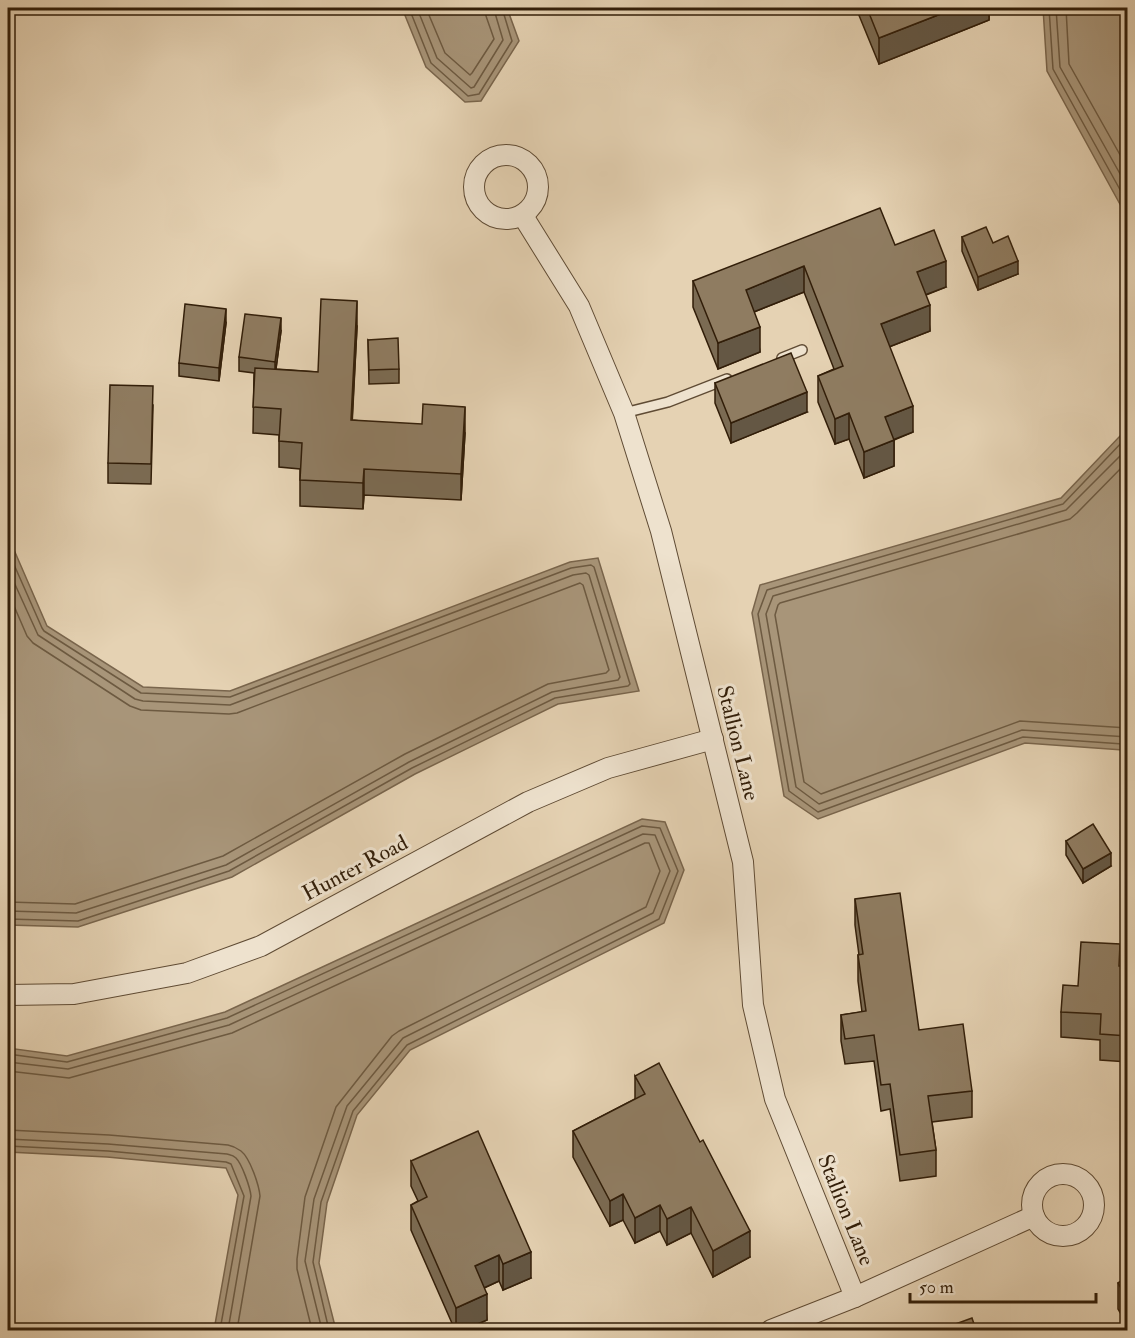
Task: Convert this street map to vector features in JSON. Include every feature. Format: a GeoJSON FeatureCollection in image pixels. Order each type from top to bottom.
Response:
{"type":"FeatureCollection","features":[{"type":"Feature","properties":{"kind":"street","name":"Stallion Lane"},"geometry":{"type":"LineString","coordinates":[[523,216],[579,306],[624,413],[661,531],[743,862],[753,1005],[775,1099],[855,1297]]}},
{"type":"Feature","properties":{"kind":"street","name":"Hunter Road"},"geometry":{"type":"LineString","coordinates":[[8,995],[74,994],[187,973],[261,946],[528,802],[608,768],[712,739]]}},
{"type":"Feature","properties":{"kind":"street","name":"Stallion Lane"},"geometry":{"type":"LineString","coordinates":[[771,1330],[855,1297],[1034,1216]]}},
{"type":"Feature","properties":{"kind":"lane"},"geometry":{"type":"LineString","coordinates":[[768,363],[802,350]]}},
{"type":"Feature","properties":{"kind":"lane"},"geometry":{"type":"LineString","coordinates":[[624,413],[668,402],[735,376]]}},
{"type":"Feature","properties":{"kind":"water"},"geometry":{"type":"Polygon","coordinates":[[[402,8],[507,8],[519,41],[481,101],[465,102],[426,67],[402,8]]]}},
{"type":"Feature","properties":{"kind":"water"},"geometry":{"type":"Polygon","coordinates":[[[1043,8],[1127,8],[1127,217],[1047,71],[1043,8]]]}},
{"type":"Feature","properties":{"kind":"water"},"geometry":{"type":"Polygon","coordinates":[[[1127,407],[1127,752],[1025,743],[818,819],[784,796],[752,613],[760,585],[1061,498],[1121,435],[1127,407]]]}},
{"type":"Feature","properties":{"kind":"water"},"geometry":{"type":"Polygon","coordinates":[[[8,536],[47,626],[143,687],[230,691],[570,562],[598,558],[639,691],[558,704],[415,774],[232,877],[78,927],[8,925],[8,536]]]}},
{"type":"Feature","properties":{"kind":"water"},"geometry":{"type":"Polygon","coordinates":[[[642,819],[665,822],[684,870],[664,923],[410,1050],[357,1115],[327,1203],[319,1263],[336,1330],[214,1330],[238,1195],[226,1168],[107,1157],[8,1152],[8,1048],[67,1056],[225,1012],[642,819]]]}},
{"type":"Feature","properties":{"kind":"building"},"geometry":{"type":"Polygon","coordinates":[[[867,8],[956,8],[879,38],[867,8]]]}},
{"type":"Feature","properties":{"kind":"building"},"geometry":{"type":"Polygon","coordinates":[[[880,208],[895,245],[934,230],[946,261],[917,272],[930,305],[881,324],[913,406],[885,417],[894,440],[864,452],[849,413],[835,419],[818,376],[843,366],[804,266],[746,290],[760,327],[718,343],[693,281],[880,208]]]}},
{"type":"Feature","properties":{"kind":"building"},"geometry":{"type":"Polygon","coordinates":[[[986,227],[993,243],[1008,236],[1018,261],[978,277],[962,237],[986,227]]]}},
{"type":"Feature","properties":{"kind":"building"},"geometry":{"type":"Polygon","coordinates":[[[321,299],[357,301],[351,420],[422,424],[423,404],[465,407],[461,474],[364,469],[363,483],[300,480],[302,443],[279,441],[281,409],[253,407],[255,368],[318,372],[321,299]]]}},
{"type":"Feature","properties":{"kind":"building"},"geometry":{"type":"Polygon","coordinates":[[[185,304],[226,309],[219,368],[179,363],[185,304]]]}},
{"type":"Feature","properties":{"kind":"building"},"geometry":{"type":"Polygon","coordinates":[[[245,314],[281,318],[275,362],[239,357],[245,314]]]}},
{"type":"Feature","properties":{"kind":"building"},"geometry":{"type":"Polygon","coordinates":[[[398,338],[399,369],[369,370],[368,340],[398,338]]]}},
{"type":"Feature","properties":{"kind":"building"},"geometry":{"type":"Polygon","coordinates":[[[791,353],[807,392],[731,423],[715,383],[791,353]]]}},
{"type":"Feature","properties":{"kind":"building"},"geometry":{"type":"Polygon","coordinates":[[[110,385],[153,386],[151,464],[108,463],[110,385]]]}},
{"type":"Feature","properties":{"kind":"building"},"geometry":{"type":"Polygon","coordinates":[[[1093,824],[1111,853],[1083,869],[1066,841],[1093,824]]]}},
{"type":"Feature","properties":{"kind":"building"},"geometry":{"type":"Polygon","coordinates":[[[900,893],[919,1030],[963,1024],[972,1091],[928,1096],[936,1150],[900,1155],[890,1084],[881,1085],[874,1035],[845,1039],[841,1015],[866,1011],[858,955],[863,954],[855,899],[900,893]]]}},
{"type":"Feature","properties":{"kind":"building"},"geometry":{"type":"Polygon","coordinates":[[[1081,942],[1120,944],[1119,966],[1128,966],[1128,1036],[1100,1034],[1101,1014],[1061,1012],[1063,985],[1078,986],[1081,942]]]}},
{"type":"Feature","properties":{"kind":"building"},"geometry":{"type":"Polygon","coordinates":[[[659,1063],[700,1142],[703,1140],[750,1231],[713,1251],[691,1207],[667,1219],[660,1205],[635,1218],[623,1194],[610,1201],[573,1131],[645,1094],[635,1076],[659,1063]]]}},
{"type":"Feature","properties":{"kind":"building"},"geometry":{"type":"Polygon","coordinates":[[[478,1131],[531,1252],[503,1264],[499,1255],[475,1266],[487,1294],[456,1308],[411,1205],[427,1197],[411,1161],[478,1131]]]}},
{"type":"Feature","properties":{"kind":"building"},"geometry":{"type":"Polygon","coordinates":[[[1128,1277],[1128,1300],[1118,1283],[1128,1277]]]}},
{"type":"Feature","properties":{"kind":"building"},"geometry":{"type":"Polygon","coordinates":[[[972,1318],[976,1330],[939,1330],[972,1318]]]}}]}
